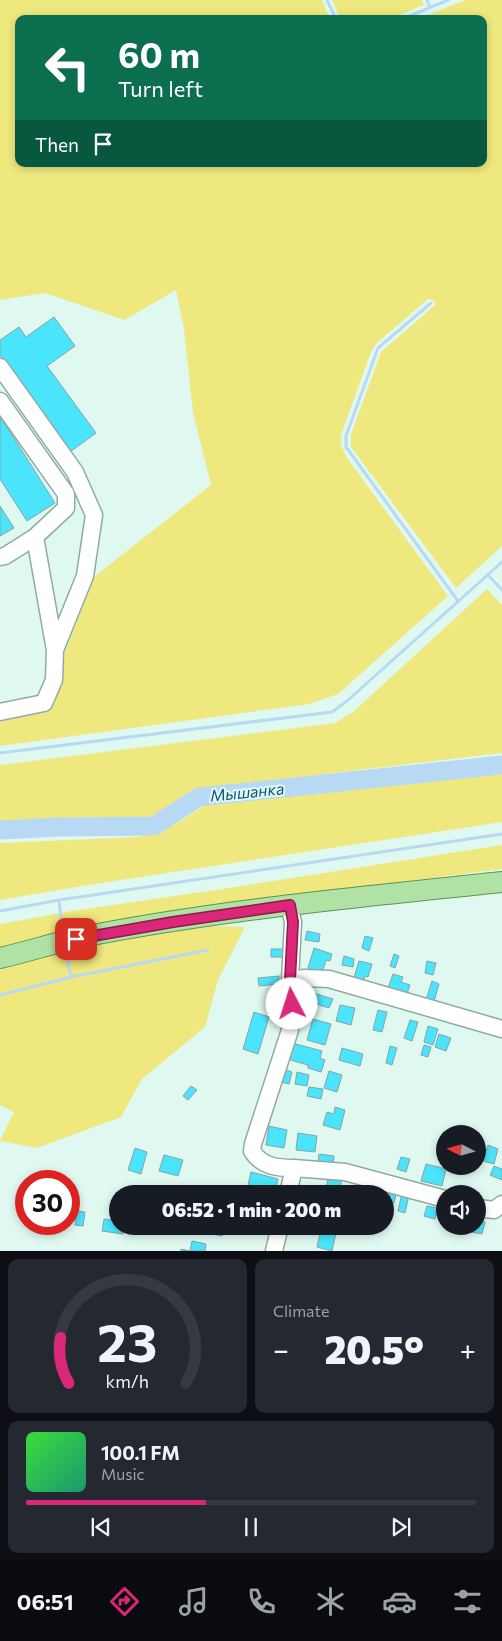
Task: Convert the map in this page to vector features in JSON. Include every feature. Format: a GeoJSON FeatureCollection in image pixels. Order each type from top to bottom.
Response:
{"type":"FeatureCollection","features":[{"type":"Feature","properties":{"kind":"main road"},"geometry":{"type":"LineString","coordinates":[[0,958],[76,939],[173,922],[290,905],[502,882]]}},
{"type":"Feature","properties":{"kind":"street"},"geometry":{"type":"LineString","coordinates":[[0,367],[75,472],[94,515],[85,576],[55,650]]}},
{"type":"Feature","properties":{"kind":"street"},"geometry":{"type":"LineString","coordinates":[[0,401],[66,494],[66,508],[35,537],[5,556],[0,557]]}},
{"type":"Feature","properties":{"kind":"street"},"geometry":{"type":"LineString","coordinates":[[0,712],[44,703],[54,680],[55,650],[35,537]]}},
{"type":"Feature","properties":{"kind":"street"},"geometry":{"type":"LineString","coordinates":[[290,905],[293,922],[290,1030],[252,1151],[261,1162],[278,1168],[345,1172],[436,1196]]}},
{"type":"Feature","properties":{"kind":"street"},"geometry":{"type":"LineString","coordinates":[[290,980],[330,978],[502,1030]]}},
{"type":"Feature","properties":{"kind":"street"},"geometry":{"type":"LineString","coordinates":[[290,1185],[294,1168]]}},
{"type":"Feature","properties":{"kind":"street"},"geometry":{"type":"LineString","coordinates":[[486,1209],[494,1210],[502,1204]]}},
{"type":"Feature","properties":{"kind":"street"},"geometry":{"type":"LineString","coordinates":[[274,1251],[278,1235]]}},
{"type":"Feature","properties":{"kind":"shaded area"},"geometry":{"type":"Polygon","coordinates":[[[0,0],[322,0],[328,15],[15,15],[15,167],[487,167],[487,15],[428,15],[465,0],[502,0],[502,546],[456,588],[351,447],[351,434],[381,352],[435,305],[435,301],[428,299],[376,344],[371,352],[341,435],[341,445],[347,458],[448,596],[338,694],[309,704],[0,746],[0,722],[51,711],[64,654],[95,576],[211,485],[193,413],[184,329],[176,290],[124,320],[45,293],[0,300],[0,0]]]}},
{"type":"Feature","properties":{"kind":"shaded area"},"geometry":{"type":"Polygon","coordinates":[[[332,0],[422,0],[424,5],[399,15],[338,15],[332,0]]]}},
{"type":"Feature","properties":{"kind":"shaded area"},"geometry":{"type":"Polygon","coordinates":[[[487,589],[502,605],[502,753],[199,789],[160,814],[146,818],[0,821],[0,765],[335,723],[353,712],[487,589]]]}},
{"type":"Feature","properties":{"kind":"shaded area"},"geometry":{"type":"Polygon","coordinates":[[[502,774],[502,822],[0,900],[0,843],[137,837],[160,832],[207,804],[502,774]]]}},
{"type":"Feature","properties":{"kind":"shaded area"},"geometry":{"type":"Polygon","coordinates":[[[502,845],[502,869],[114,920],[0,947],[0,924],[72,911],[502,845]]]}},
{"type":"Feature","properties":{"kind":"shaded area"},"geometry":{"type":"Polygon","coordinates":[[[212,926],[245,927],[218,980],[205,1027],[142,1079],[121,1117],[37,1148],[0,1141],[14,1112],[0,1105],[0,970],[78,948],[158,933],[212,926]]]}},
{"type":"Feature","properties":{"kind":"building"},"geometry":{"type":"Polygon","coordinates":[[[54,317],[75,346],[47,366],[96,433],[70,452],[0,355],[0,340],[19,327],[26,337],[54,317]]]}},
{"type":"Feature","properties":{"kind":"building"},"geometry":{"type":"Polygon","coordinates":[[[0,416],[55,503],[27,521],[0,479],[0,416]]]}},
{"type":"Feature","properties":{"kind":"building"},"geometry":{"type":"Polygon","coordinates":[[[0,506],[14,528],[0,536],[0,506]]]}},
{"type":"Feature","properties":{"kind":"building"},"geometry":{"type":"Polygon","coordinates":[[[307,931],[320,934],[319,942],[305,940],[307,931]]]}},
{"type":"Feature","properties":{"kind":"building"},"geometry":{"type":"Polygon","coordinates":[[[365,936],[373,938],[369,951],[362,948],[365,936]]]}},
{"type":"Feature","properties":{"kind":"building"},"geometry":{"type":"Polygon","coordinates":[[[314,948],[332,954],[330,961],[326,960],[322,973],[308,968],[314,948]]]}},
{"type":"Feature","properties":{"kind":"building"},"geometry":{"type":"Polygon","coordinates":[[[271,949],[283,949],[283,957],[271,957],[271,949]]]}},
{"type":"Feature","properties":{"kind":"building"},"geometry":{"type":"Polygon","coordinates":[[[394,954],[399,956],[395,968],[390,966],[394,954]]]}},
{"type":"Feature","properties":{"kind":"building"},"geometry":{"type":"Polygon","coordinates":[[[344,956],[354,959],[353,967],[342,965],[344,956]]]}},
{"type":"Feature","properties":{"kind":"building"},"geometry":{"type":"Polygon","coordinates":[[[359,961],[372,964],[368,977],[365,976],[362,984],[353,981],[359,961]]]}},
{"type":"Feature","properties":{"kind":"building"},"geometry":{"type":"Polygon","coordinates":[[[427,961],[436,963],[433,975],[425,973],[427,961]]]}},
{"type":"Feature","properties":{"kind":"building"},"geometry":{"type":"Polygon","coordinates":[[[393,974],[403,977],[401,982],[410,985],[407,994],[388,988],[393,974]]]}},
{"type":"Feature","properties":{"kind":"building"},"geometry":{"type":"Polygon","coordinates":[[[279,976],[279,984],[259,986],[258,978],[279,976]]]}},
{"type":"Feature","properties":{"kind":"building"},"geometry":{"type":"Polygon","coordinates":[[[432,981],[439,984],[433,1005],[425,1003],[432,981]]]}},
{"type":"Feature","properties":{"kind":"building"},"geometry":{"type":"Polygon","coordinates":[[[310,992],[333,999],[329,1008],[316,1004],[312,1015],[303,1012],[310,992]]]}},
{"type":"Feature","properties":{"kind":"building"},"geometry":{"type":"Polygon","coordinates":[[[340,1005],[355,1008],[351,1025],[336,1021],[340,1005]]]}},
{"type":"Feature","properties":{"kind":"building"},"geometry":{"type":"Polygon","coordinates":[[[378,1010],[387,1012],[382,1032],[373,1030],[378,1010]]]}},
{"type":"Feature","properties":{"kind":"building"},"geometry":{"type":"Polygon","coordinates":[[[254,1012],[269,1017],[258,1054],[243,1049],[254,1012]]]}},
{"type":"Feature","properties":{"kind":"building"},"geometry":{"type":"Polygon","coordinates":[[[313,1019],[331,1024],[325,1045],[307,1040],[313,1019]]]}},
{"type":"Feature","properties":{"kind":"building"},"geometry":{"type":"Polygon","coordinates":[[[410,1020],[418,1022],[412,1041],[404,1038],[410,1020]]]}},
{"type":"Feature","properties":{"kind":"building"},"geometry":{"type":"Polygon","coordinates":[[[428,1026],[438,1029],[433,1045],[424,1042],[428,1026]]]}},
{"type":"Feature","properties":{"kind":"building"},"geometry":{"type":"Polygon","coordinates":[[[439,1034],[451,1038],[446,1051],[435,1047],[439,1034]]]}},
{"type":"Feature","properties":{"kind":"building"},"geometry":{"type":"Polygon","coordinates":[[[292,1043],[322,1051],[320,1058],[325,1060],[321,1072],[308,1068],[308,1065],[287,1059],[292,1043]]]}},
{"type":"Feature","properties":{"kind":"building"},"geometry":{"type":"Polygon","coordinates":[[[424,1045],[431,1047],[428,1057],[421,1055],[424,1045]]]}},
{"type":"Feature","properties":{"kind":"building"},"geometry":{"type":"Polygon","coordinates":[[[390,1046],[397,1048],[392,1065],[386,1063],[390,1046]]]}},
{"type":"Feature","properties":{"kind":"building"},"geometry":{"type":"Polygon","coordinates":[[[342,1048],[363,1054],[360,1066],[339,1060],[342,1048]]]}},
{"type":"Feature","properties":{"kind":"building"},"geometry":{"type":"Polygon","coordinates":[[[284,1069],[292,1072],[289,1084],[281,1082],[284,1069]]]}},
{"type":"Feature","properties":{"kind":"building"},"geometry":{"type":"Polygon","coordinates":[[[329,1071],[342,1075],[337,1092],[324,1088],[329,1071]]]}},
{"type":"Feature","properties":{"kind":"building"},"geometry":{"type":"Polygon","coordinates":[[[297,1072],[309,1075],[307,1086],[295,1084],[297,1072]]]}},
{"type":"Feature","properties":{"kind":"building"},"geometry":{"type":"Polygon","coordinates":[[[191,1086],[197,1090],[188,1100],[183,1096],[191,1086]]]}},
{"type":"Feature","properties":{"kind":"building"},"geometry":{"type":"Polygon","coordinates":[[[309,1087],[323,1089],[321,1099],[307,1096],[309,1087]]]}},
{"type":"Feature","properties":{"kind":"building"},"geometry":{"type":"Polygon","coordinates":[[[335,1107],[345,1110],[340,1130],[323,1125],[327,1112],[334,1114],[335,1107]]]}},
{"type":"Feature","properties":{"kind":"building"},"geometry":{"type":"Polygon","coordinates":[[[269,1126],[287,1130],[284,1148],[266,1145],[269,1126]]]}},
{"type":"Feature","properties":{"kind":"building"},"geometry":{"type":"Polygon","coordinates":[[[298,1133],[317,1136],[315,1152],[296,1150],[298,1133]]]}},
{"type":"Feature","properties":{"kind":"building"},"geometry":{"type":"Polygon","coordinates":[[[488,1145],[498,1149],[494,1164],[486,1162],[488,1145]]]}},
{"type":"Feature","properties":{"kind":"building"},"geometry":{"type":"Polygon","coordinates":[[[135,1148],[147,1152],[141,1174],[128,1170],[135,1148]]]}},
{"type":"Feature","properties":{"kind":"building"},"geometry":{"type":"Polygon","coordinates":[[[319,1154],[334,1156],[333,1164],[318,1162],[319,1154]]]}},
{"type":"Feature","properties":{"kind":"building"},"geometry":{"type":"Polygon","coordinates":[[[164,1155],[183,1160],[178,1176],[159,1171],[164,1155]]]}},
{"type":"Feature","properties":{"kind":"building"},"geometry":{"type":"Polygon","coordinates":[[[401,1157],[410,1159],[406,1172],[397,1169],[401,1157]]]}},
{"type":"Feature","properties":{"kind":"building"},"geometry":{"type":"Polygon","coordinates":[[[426,1164],[436,1166],[436,1175],[445,1175],[442,1185],[421,1181],[426,1164]]]}},
{"type":"Feature","properties":{"kind":"building"},"geometry":{"type":"Polygon","coordinates":[[[494,1166],[502,1169],[502,1180],[490,1175],[494,1166]]]}},
{"type":"Feature","properties":{"kind":"building"},"geometry":{"type":"Polygon","coordinates":[[[251,1172],[278,1179],[276,1185],[248,1185],[251,1172]]]}},
{"type":"Feature","properties":{"kind":"building"},"geometry":{"type":"Polygon","coordinates":[[[328,1176],[342,1178],[341,1185],[327,1185],[328,1176]]]}},
{"type":"Feature","properties":{"kind":"building"},"geometry":{"type":"Polygon","coordinates":[[[363,1182],[374,1185],[362,1185],[363,1182]]]}},
{"type":"Feature","properties":{"kind":"building"},"geometry":{"type":"Polygon","coordinates":[[[394,1190],[397,1191],[394,1203],[394,1190]]]}},
{"type":"Feature","properties":{"kind":"building"},"geometry":{"type":"Polygon","coordinates":[[[402,1193],[409,1195],[405,1213],[398,1211],[402,1193]]]}},
{"type":"Feature","properties":{"kind":"building"},"geometry":{"type":"Polygon","coordinates":[[[427,1206],[436,1208],[435,1219],[424,1216],[427,1206]]]}},
{"type":"Feature","properties":{"kind":"building"},"geometry":{"type":"Polygon","coordinates":[[[80,1211],[85,1212],[83,1226],[80,1226],[80,1211]]]}},
{"type":"Feature","properties":{"kind":"building"},"geometry":{"type":"Polygon","coordinates":[[[104,1219],[109,1220],[109,1232],[102,1231],[104,1219]]]}},
{"type":"Feature","properties":{"kind":"building"},"geometry":{"type":"Polygon","coordinates":[[[320,1235],[336,1235],[332,1251],[317,1247],[320,1235]]]}},
{"type":"Feature","properties":{"kind":"building"},"geometry":{"type":"Polygon","coordinates":[[[192,1241],[206,1244],[205,1251],[190,1251],[192,1241]]]}},
{"type":"Feature","properties":{"kind":"waterway"},"geometry":{"type":"LineString","coordinates":[[327,0],[334,15]]}},
{"type":"Feature","properties":{"kind":"waterway"},"geometry":{"type":"LineString","coordinates":[[427,0],[430,7]]}},
{"type":"Feature","properties":{"kind":"waterway"},"geometry":{"type":"LineString","coordinates":[[412,15],[448,0]]}},
{"type":"Feature","properties":{"kind":"waterway"},"geometry":{"type":"LineString","coordinates":[[431,303],[378,348],[346,436],[346,447],[458,601]]}},
{"type":"Feature","properties":{"kind":"waterway"},"geometry":{"type":"LineString","coordinates":[[0,753],[332,712],[347,701],[502,562]]}},
{"type":"Feature","properties":{"kind":"waterway"},"geometry":{"type":"LineString","coordinates":[[488,575],[502,590]]}},
{"type":"Feature","properties":{"kind":"waterway","name":"Мышанка"},"geometry":{"type":"LineString","coordinates":[[0,830],[57,827],[154,826],[199,797],[502,765]]}},
{"type":"Feature","properties":{"kind":"waterway"},"geometry":{"type":"LineString","coordinates":[[0,911],[59,900],[502,834]]}},
{"type":"Feature","properties":{"kind":"waterway"},"geometry":{"type":"LineString","coordinates":[[59,900],[62,928]]}},
{"type":"Feature","properties":{"kind":"waterway"},"geometry":{"type":"LineString","coordinates":[[0,995],[71,977],[208,950]]}},
{"type":"Feature","properties":{"kind":"waterway"},"geometry":{"type":"LineString","coordinates":[[66,953],[71,977]]}},
{"type":"Feature","properties":{"kind":"route"},"geometry":{"type":"LineString","coordinates":[[76,939],[173,922],[290,905],[293,922],[290,980],[292,1004]]}}]}
